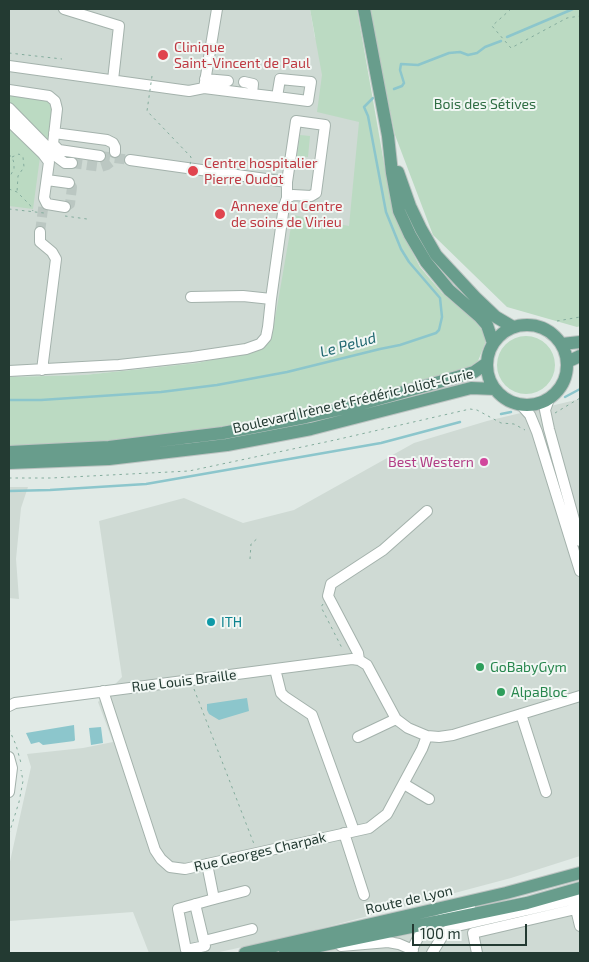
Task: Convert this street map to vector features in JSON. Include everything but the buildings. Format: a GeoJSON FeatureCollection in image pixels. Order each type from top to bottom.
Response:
{"type":"FeatureCollection","features":[{"type":"Feature","properties":{"kind":"main road"},"geometry":{"type":"LineString","coordinates":[[364,9],[400,211],[410,236],[436,277],[476,312],[487,326],[493,343]]}},
{"type":"Feature","properties":{"kind":"main road"},"geometry":{"type":"LineString","coordinates":[[388,136],[410,206],[436,255],[496,317],[513,327]]}},
{"type":"Feature","properties":{"kind":"main road"},"geometry":{"type":"LineString","coordinates":[[524,324],[536,325],[551,332],[562,344],[568,362],[565,379],[561,387],[549,399],[540,403],[521,405],[506,399],[494,389],[490,381],[487,363],[488,352],[499,336],[513,327],[524,324]]}},
{"type":"Feature","properties":{"kind":"main road"},"geometry":{"type":"LineString","coordinates":[[562,344],[580,342]]}},
{"type":"Feature","properties":{"kind":"main road"},"geometry":{"type":"LineString","coordinates":[[568,362],[580,356]]}},
{"type":"Feature","properties":{"kind":"main road","name":"Boulevard Irène et Frédéric Joliot-Curie"},"geometry":{"type":"LineString","coordinates":[[9,452],[109,447],[223,433],[350,407],[474,372],[487,363]]}},
{"type":"Feature","properties":{"kind":"main road","name":"Boulevard Irène et Frédéric Joliot-Curie"},"geometry":{"type":"LineString","coordinates":[[9,464],[109,459],[227,445],[311,429],[471,388],[488,387],[494,389]]}},
{"type":"Feature","properties":{"kind":"main road","name":"Route de Lyon"},"geometry":{"type":"LineString","coordinates":[[244,953],[580,873]]}},
{"type":"Feature","properties":{"kind":"main road","name":"Route de Lyon"},"geometry":{"type":"LineString","coordinates":[[285,953],[429,924],[471,923],[580,888]]}},
{"type":"Feature","properties":{"kind":"street"},"geometry":{"type":"LineString","coordinates":[[64,9],[119,26],[113,80]]}},
{"type":"Feature","properties":{"kind":"street"},"geometry":{"type":"LineString","coordinates":[[204,84],[217,9]]}},
{"type":"Feature","properties":{"kind":"street"},"geometry":{"type":"LineString","coordinates":[[9,66],[189,91],[204,84],[228,81]]}},
{"type":"Feature","properties":{"kind":"street"},"geometry":{"type":"LineString","coordinates":[[244,82],[253,84],[252,94]]}},
{"type":"Feature","properties":{"kind":"street"},"geometry":{"type":"LineString","coordinates":[[204,84],[277,97]]}},
{"type":"Feature","properties":{"kind":"street"},"geometry":{"type":"LineString","coordinates":[[9,90],[49,96],[55,101],[57,109],[53,144],[59,150],[100,156]]}},
{"type":"Feature","properties":{"kind":"street"},"geometry":{"type":"LineString","coordinates":[[9,108],[57,157],[65,163],[72,163]]}},
{"type":"Feature","properties":{"kind":"street"},"geometry":{"type":"LineString","coordinates":[[9,121],[49,162],[44,198],[46,204],[65,206]]}},
{"type":"Feature","properties":{"kind":"street"},"geometry":{"type":"LineString","coordinates":[[9,371],[119,365],[246,349],[260,344],[266,337],[284,206],[287,198],[287,182],[296,121],[325,125],[316,194],[311,196],[293,195],[287,198]]}},
{"type":"Feature","properties":{"kind":"street"},"geometry":{"type":"LineString","coordinates":[[54,133],[107,140],[113,143],[115,152]]}},
{"type":"Feature","properties":{"kind":"street"},"geometry":{"type":"LineString","coordinates":[[130,160],[287,182]]}},
{"type":"Feature","properties":{"kind":"street"},"geometry":{"type":"LineString","coordinates":[[47,180],[69,183]]}},
{"type":"Feature","properties":{"kind":"street"},"geometry":{"type":"LineString","coordinates":[[40,232],[40,242],[52,252],[56,259],[42,370]]}},
{"type":"Feature","properties":{"kind":"street"},"geometry":{"type":"LineString","coordinates":[[191,297],[243,296],[271,299]]}},
{"type":"Feature","properties":{"kind":"street"},"geometry":{"type":"LineString","coordinates":[[549,399],[546,410],[549,428],[580,540]]}},
{"type":"Feature","properties":{"kind":"street"},"geometry":{"type":"LineString","coordinates":[[521,405],[530,415],[537,432],[580,571]]}},
{"type":"Feature","properties":{"kind":"street"},"geometry":{"type":"LineString","coordinates":[[427,511],[383,550],[331,584],[328,596],[358,654],[359,660],[367,665],[396,719],[408,728],[427,736],[439,738],[579,696]]}},
{"type":"Feature","properties":{"kind":"street"},"geometry":{"type":"LineString","coordinates":[[569,534],[573,540],[580,562]]}},
{"type":"Feature","properties":{"kind":"street","name":"Rue Louis Braille"},"geometry":{"type":"LineString","coordinates":[[9,706],[15,703],[345,659],[359,660]]}},
{"type":"Feature","properties":{"kind":"street"},"geometry":{"type":"LineString","coordinates":[[276,669],[281,693],[285,698],[312,715],[349,832],[364,895]]}},
{"type":"Feature","properties":{"kind":"street","name":"Rue Georges Charpak"},"geometry":{"type":"LineString","coordinates":[[103,691],[154,850],[170,867],[185,870],[369,828],[386,814],[404,784],[427,736]]}},
{"type":"Feature","properties":{"kind":"street"},"geometry":{"type":"LineString","coordinates":[[521,714],[546,792]]}},
{"type":"Feature","properties":{"kind":"street"},"geometry":{"type":"LineString","coordinates":[[358,737],[396,719]]}},
{"type":"Feature","properties":{"kind":"street"},"geometry":{"type":"LineString","coordinates":[[9,757],[12,768],[9,792]]}},
{"type":"Feature","properties":{"kind":"street"},"geometry":{"type":"LineString","coordinates":[[404,784],[429,799]]}},
{"type":"Feature","properties":{"kind":"street"},"geometry":{"type":"LineString","coordinates":[[206,864],[214,899]]}},
{"type":"Feature","properties":{"kind":"street"},"geometry":{"type":"LineString","coordinates":[[195,904],[206,946],[186,950],[178,909],[195,904],[245,891]]}},
{"type":"Feature","properties":{"kind":"street"},"geometry":{"type":"LineString","coordinates":[[307,949],[388,942],[399,944],[413,952],[419,936],[429,924],[447,914],[506,892]]}},
{"type":"Feature","properties":{"kind":"street"},"geometry":{"type":"LineString","coordinates":[[432,953],[445,932],[453,927],[528,906],[580,898]]}},
{"type":"Feature","properties":{"kind":"street"},"geometry":{"type":"LineString","coordinates":[[471,923],[578,909],[580,926]]}},
{"type":"Feature","properties":{"kind":"street"},"geometry":{"type":"LineString","coordinates":[[471,923],[477,953]]}},
{"type":"Feature","properties":{"kind":"street"},"geometry":{"type":"LineString","coordinates":[[204,941],[252,929]]}},
{"type":"Feature","properties":{"kind":"path"},"geometry":{"type":"LineString","coordinates":[[511,9],[492,26],[511,48],[567,18],[580,16]]}},
{"type":"Feature","properties":{"kind":"path"},"geometry":{"type":"LineString","coordinates":[[9,53],[62,59]]}},
{"type":"Feature","properties":{"kind":"path"},"geometry":{"type":"LineString","coordinates":[[152,76],[147,111],[191,157],[189,176]]}},
{"type":"Feature","properties":{"kind":"path"},"geometry":{"type":"LineString","coordinates":[[12,157],[19,154],[23,157],[24,168],[18,176],[17,192]]}},
{"type":"Feature","properties":{"kind":"path"},"geometry":{"type":"LineString","coordinates":[[9,155],[14,163],[14,170],[9,178]]}},
{"type":"Feature","properties":{"kind":"path"},"geometry":{"type":"LineString","coordinates":[[9,189],[17,192],[30,205],[33,212],[9,209]]}},
{"type":"Feature","properties":{"kind":"path"},"geometry":{"type":"LineString","coordinates":[[557,321],[580,317]]}},
{"type":"Feature","properties":{"kind":"path"},"geometry":{"type":"LineString","coordinates":[[553,417],[555,413],[580,398]]}},
{"type":"Feature","properties":{"kind":"path"},"geometry":{"type":"LineString","coordinates":[[9,478],[51,478],[189,470],[335,440],[470,409],[477,410],[501,423],[514,424],[529,431]]}},
{"type":"Feature","properties":{"kind":"path"},"geometry":{"type":"LineString","coordinates":[[250,559],[251,544],[259,537]]}},
{"type":"Feature","properties":{"kind":"path"},"geometry":{"type":"LineString","coordinates":[[328,596],[321,607],[343,650]]}},
{"type":"Feature","properties":{"kind":"path"},"geometry":{"type":"LineString","coordinates":[[193,688],[258,852]]}},
{"type":"Feature","properties":{"kind":"shaded area","name":"Centre hospitalier Pierre Oudot"},"geometry":{"type":"Polygon","coordinates":[[[9,9],[310,9],[315,38],[355,36],[387,225],[440,308],[197,363],[84,375],[9,377],[9,9]]]}},
{"type":"Feature","properties":{"kind":"shaded area"},"geometry":{"type":"Polygon","coordinates":[[[580,399],[580,856],[511,878],[293,936],[215,953],[149,953],[133,912],[9,921],[9,866],[31,767],[27,754],[83,748],[113,742],[98,702],[122,677],[99,521],[184,498],[243,523],[294,510],[414,443],[487,421],[580,399]]]}},
{"type":"Feature","properties":{"kind":"shaded area"},"geometry":{"type":"Polygon","coordinates":[[[9,487],[28,487],[21,508],[16,559],[19,599],[9,598],[9,487]]]}},
{"type":"Feature","properties":{"kind":"shaded area"},"geometry":{"type":"Polygon","coordinates":[[[580,896],[580,953],[312,953],[580,896]]]}},
{"type":"Feature","properties":{"kind":"green space"},"geometry":{"type":"Polygon","coordinates":[[[310,9],[357,9],[391,203],[396,220],[420,267],[442,293],[475,321],[483,331],[486,341],[478,361],[471,366],[430,379],[319,406],[309,411],[247,423],[135,439],[64,445],[9,446],[9,377],[84,375],[197,363],[262,349],[272,336],[293,215],[349,226],[359,122],[317,112],[322,75],[310,9]]]}},
{"type":"Feature","properties":{"kind":"green space","name":"Bois des Sétives"},"geometry":{"type":"Polygon","coordinates":[[[369,9],[580,9],[580,326],[577,327],[507,307],[433,235],[395,135],[369,9]]]}},
{"type":"Feature","properties":{"kind":"green space"},"geometry":{"type":"Polygon","coordinates":[[[9,94],[45,99],[49,102],[52,112],[49,144],[9,105],[9,94]]]}},
{"type":"Feature","properties":{"kind":"green space"},"geometry":{"type":"Polygon","coordinates":[[[9,126],[40,157],[33,209],[9,206],[9,126]]]}},
{"type":"Feature","properties":{"kind":"green space"},"geometry":{"type":"Polygon","coordinates":[[[300,135],[310,136],[308,157],[297,156],[300,135]]]}},
{"type":"Feature","properties":{"kind":"green space"},"geometry":{"type":"Polygon","coordinates":[[[526,336],[537,338],[547,344],[553,354],[555,365],[553,376],[547,386],[537,392],[526,394],[515,392],[505,386],[499,376],[497,365],[499,354],[505,344],[515,338],[526,336]]]}},
{"type":"Feature","properties":{"kind":"water"},"geometry":{"type":"Polygon","coordinates":[[[247,698],[249,711],[219,720],[209,714],[207,710],[207,704],[247,698]]]}},
{"type":"Feature","properties":{"kind":"water"},"geometry":{"type":"Polygon","coordinates":[[[74,725],[74,741],[43,745],[39,742],[31,744],[26,733],[74,725]]]}},
{"type":"Feature","properties":{"kind":"water"},"geometry":{"type":"Polygon","coordinates":[[[101,727],[103,743],[91,745],[89,728],[101,727]]]}},
{"type":"Feature","properties":{"kind":"waterway","name":"Le Pelud"},"geometry":{"type":"LineString","coordinates":[[507,37],[573,9]]}},
{"type":"Feature","properties":{"kind":"waterway","name":"Le Pelud"},"geometry":{"type":"LineString","coordinates":[[394,89],[402,86],[404,83],[400,70],[401,64],[418,65],[449,53],[460,52],[468,55],[477,53],[485,47],[501,41]]}},
{"type":"Feature","properties":{"kind":"waterway","name":"Le Pelud"},"geometry":{"type":"LineString","coordinates":[[9,400],[41,400],[161,392],[217,385],[287,372],[400,345],[436,333],[439,330],[442,317],[440,298],[409,262],[401,249],[386,212],[368,116],[364,107],[373,98]]}},
{"type":"Feature","properties":{"kind":"waterway","name":"Le Pelud"},"geometry":{"type":"LineString","coordinates":[[565,397],[580,389]]}},
{"type":"Feature","properties":{"kind":"waterway"},"geometry":{"type":"LineString","coordinates":[[501,414],[511,412]]}},
{"type":"Feature","properties":{"kind":"waterway","name":"Le Pelud"},"geometry":{"type":"LineString","coordinates":[[9,491],[146,484],[381,443],[460,422]]}},
{"type":"Feature","properties":{"kind":"tunnel"},"geometry":{"type":"LineString","coordinates":[[72,163],[101,167],[111,162],[115,152]]}},
{"type":"Feature","properties":{"kind":"tunnel"},"geometry":{"type":"LineString","coordinates":[[100,156],[130,160]]}},
{"type":"Feature","properties":{"kind":"tunnel"},"geometry":{"type":"LineString","coordinates":[[65,207],[70,204],[72,187],[69,183]]}},
{"type":"Feature","properties":{"kind":"tunnel"},"geometry":{"type":"LineString","coordinates":[[40,232],[45,194]]}},
{"type":"Feature","properties":{"kind":"place","name":"Clinique Saint-Vincent de Paul"},"geometry":{"type":"Point","coordinates":[163,55]}},
{"type":"Feature","properties":{"kind":"place","name":"Centre hospitalier Pierre Oudot"},"geometry":{"type":"Point","coordinates":[193,171]}},
{"type":"Feature","properties":{"kind":"place","name":"Annexe du Centre de soins de Virieu"},"geometry":{"type":"Point","coordinates":[220,214]}},
{"type":"Feature","properties":{"kind":"place","name":"Best Western"},"geometry":{"type":"Point","coordinates":[484,462]}},
{"type":"Feature","properties":{"kind":"place","name":"ITH"},"geometry":{"type":"Point","coordinates":[211,622]}},
{"type":"Feature","properties":{"kind":"place","name":"GoBabyGym"},"geometry":{"type":"Point","coordinates":[480,667]}},
{"type":"Feature","properties":{"kind":"place","name":"AlpaBloc"},"geometry":{"type":"Point","coordinates":[501,692]}}]}
